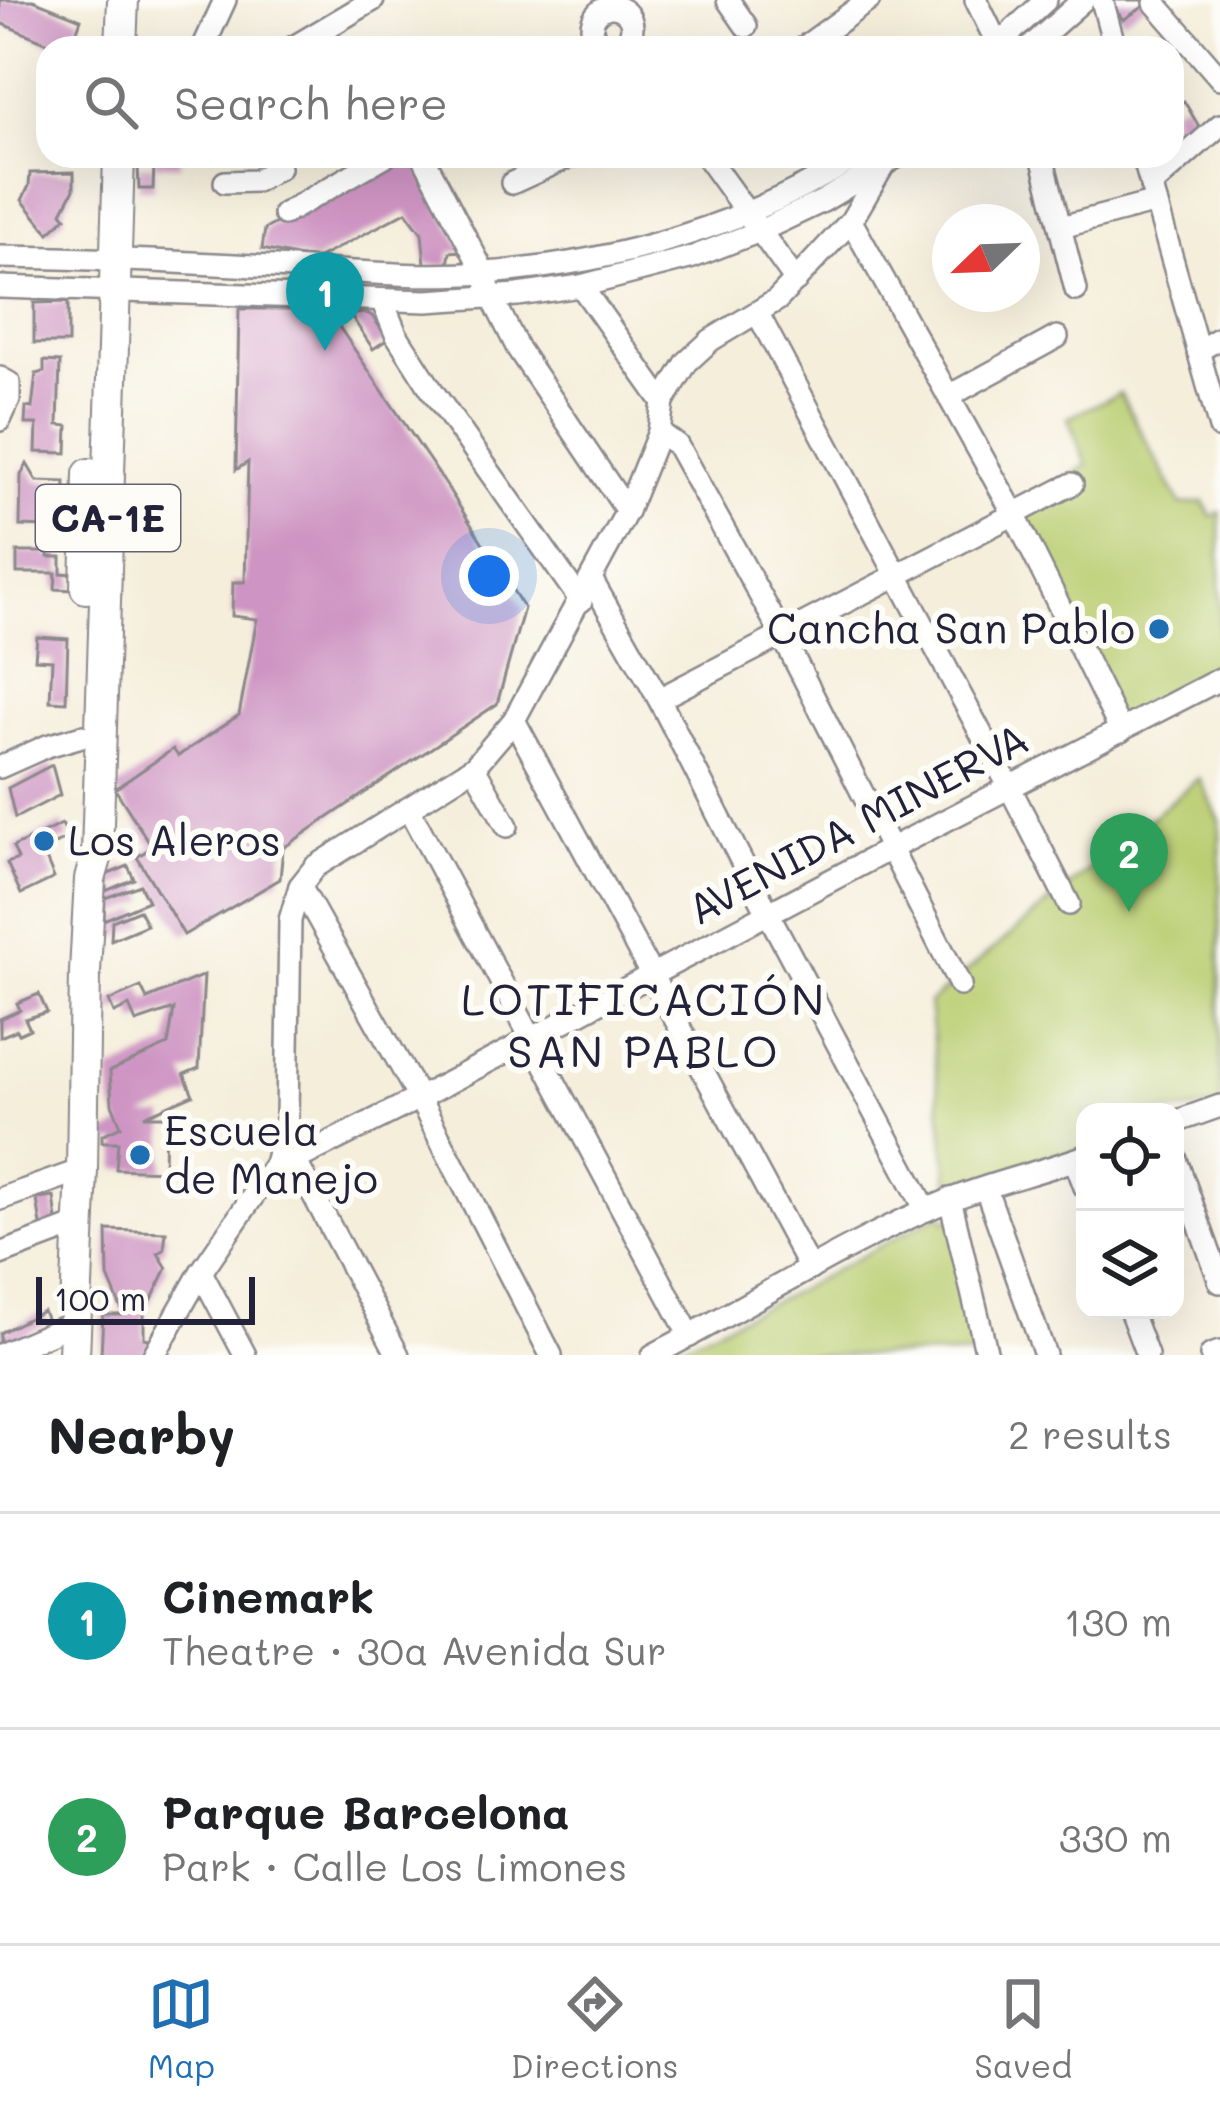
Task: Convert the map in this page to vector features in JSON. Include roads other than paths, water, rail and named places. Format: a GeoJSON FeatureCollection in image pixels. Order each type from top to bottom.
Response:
{"type":"FeatureCollection","features":[{"type":"Feature","properties":{"kind":"highway"},"geometry":{"type":"LineString","coordinates":[[104,36],[106,0]]}},
{"type":"Feature","properties":{"kind":"highway"},"geometry":{"type":"LineString","coordinates":[[121,36],[123,0]]}},
{"type":"Feature","properties":{"kind":"highway","name":"CA-1E"},"geometry":{"type":"LineString","coordinates":[[74,1355],[85,971],[90,879],[97,855],[106,258],[101,168]]}},
{"type":"Feature","properties":{"kind":"highway","name":"CA-1E"},"geometry":{"type":"LineString","coordinates":[[106,258],[117,168]]}},
{"type":"Feature","properties":{"kind":"highway","name":"CA-1E"},"geometry":{"type":"LineString","coordinates":[[90,879],[78,849],[105,290]]}},
{"type":"Feature","properties":{"kind":"street"},"geometry":{"type":"LineString","coordinates":[[208,36],[225,0]]}},
{"type":"Feature","properties":{"kind":"street"},"geometry":{"type":"LineString","coordinates":[[312,36],[374,0]]}},
{"type":"Feature","properties":{"kind":"street"},"geometry":{"type":"LineString","coordinates":[[628,14],[649,0]]}},
{"type":"Feature","properties":{"kind":"street"},"geometry":{"type":"LineString","coordinates":[[728,0],[746,26]]}},
{"type":"Feature","properties":{"kind":"street"},"geometry":{"type":"LineString","coordinates":[[819,36],[868,0]]}},
{"type":"Feature","properties":{"kind":"street"},"geometry":{"type":"LineString","coordinates":[[976,0],[992,36]]}},
{"type":"Feature","properties":{"kind":"street"},"geometry":{"type":"LineString","coordinates":[[1007,36],[1046,0]]}},
{"type":"Feature","properties":{"kind":"street"},"geometry":{"type":"LineString","coordinates":[[1042,36],[1083,0]]}},
{"type":"Feature","properties":{"kind":"street"},"geometry":{"type":"LineString","coordinates":[[1102,0],[1112,36]]}},
{"type":"Feature","properties":{"kind":"street"},"geometry":{"type":"LineString","coordinates":[[1155,3],[1184,36]]}},
{"type":"Feature","properties":{"kind":"street"},"geometry":{"type":"LineString","coordinates":[[594,36],[592,21],[601,9],[616,7],[628,14],[630,36]]}},
{"type":"Feature","properties":{"kind":"street"},"geometry":{"type":"LineString","coordinates":[[1184,36],[1220,78]]}},
{"type":"Feature","properties":{"kind":"street"},"geometry":{"type":"LineString","coordinates":[[1184,163],[1220,125]]}},
{"type":"Feature","properties":{"kind":"street"},"geometry":{"type":"LineString","coordinates":[[225,182],[256,181],[269,168]]}},
{"type":"Feature","properties":{"kind":"street"},"geometry":{"type":"LineString","coordinates":[[277,168],[292,209],[364,168]]}},
{"type":"Feature","properties":{"kind":"street"},"geometry":{"type":"LineString","coordinates":[[429,168],[518,349],[627,512]]}},
{"type":"Feature","properties":{"kind":"street"},"geometry":{"type":"LineString","coordinates":[[512,183],[545,168]]}},
{"type":"Feature","properties":{"kind":"street"},"geometry":{"type":"LineString","coordinates":[[715,168],[796,281]]}},
{"type":"Feature","properties":{"kind":"street"},"geometry":{"type":"LineString","coordinates":[[0,287],[382,300],[492,297],[581,286],[693,257],[837,168]]}},
{"type":"Feature","properties":{"kind":"street"},"geometry":{"type":"LineString","coordinates":[[0,256],[349,272],[484,273],[618,252],[753,222],[824,201],[880,168]]}},
{"type":"Feature","properties":{"kind":"street"},"geometry":{"type":"LineString","coordinates":[[398,1355],[285,1162],[290,920],[300,886],[316,867],[474,767],[514,720],[627,512],[659,432],[663,402],[687,362],[711,340],[777,300],[851,221],[886,168]]}},
{"type":"Feature","properties":{"kind":"street"},"geometry":{"type":"LineString","coordinates":[[1045,168],[1076,290]]}},
{"type":"Feature","properties":{"kind":"street"},"geometry":{"type":"LineString","coordinates":[[1146,168],[1220,428]]}},
{"type":"Feature","properties":{"kind":"street"},"geometry":{"type":"LineString","coordinates":[[1061,227],[1154,194],[1179,168]]}},
{"type":"Feature","properties":{"kind":"street"},"geometry":{"type":"LineString","coordinates":[[851,221],[1014,514],[1121,731]]}},
{"type":"Feature","properties":{"kind":"street"},"geometry":{"type":"LineString","coordinates":[[292,298],[320,288],[319,281],[297,268]]}},
{"type":"Feature","properties":{"kind":"street"},"geometry":{"type":"LineString","coordinates":[[346,299],[331,290],[331,284],[349,272]]}},
{"type":"Feature","properties":{"kind":"street"},"geometry":{"type":"LineString","coordinates":[[581,286],[663,402]]}},
{"type":"Feature","properties":{"kind":"street"},"geometry":{"type":"LineString","coordinates":[[382,300],[396,334],[433,392],[581,601]]}},
{"type":"Feature","properties":{"kind":"street"},"geometry":{"type":"LineString","coordinates":[[758,314],[1069,904]]}},
{"type":"Feature","properties":{"kind":"street"},"geometry":{"type":"LineString","coordinates":[[950,396],[1057,337]]}},
{"type":"Feature","properties":{"kind":"street"},"geometry":{"type":"LineString","coordinates":[[1198,351],[1220,338]]}},
{"type":"Feature","properties":{"kind":"street"},"geometry":{"type":"LineString","coordinates":[[0,420],[9,400],[4,381]]}},
{"type":"Feature","properties":{"kind":"street"},"geometry":{"type":"LineString","coordinates":[[659,432],[676,445],[782,635],[960,986]]}},
{"type":"Feature","properties":{"kind":"street"},"geometry":{"type":"LineString","coordinates":[[659,699],[1072,484]]}},
{"type":"Feature","properties":{"kind":"street"},"geometry":{"type":"LineString","coordinates":[[591,579],[659,699],[926,1210]]}},
{"type":"Feature","properties":{"kind":"street","name":"AVENIDA MINERVA"},"geometry":{"type":"LineString","coordinates":[[285,1162],[419,1098],[1220,679]]}},
{"type":"Feature","properties":{"kind":"street"},"geometry":{"type":"LineString","coordinates":[[514,720],[809,1269]]}},
{"type":"Feature","properties":{"kind":"street"},"geometry":{"type":"LineString","coordinates":[[0,767],[82,736]]}},
{"type":"Feature","properties":{"kind":"street"},"geometry":{"type":"LineString","coordinates":[[474,767],[507,826]]}},
{"type":"Feature","properties":{"kind":"street"},"geometry":{"type":"LineString","coordinates":[[409,809],[690,1336]]}},
{"type":"Feature","properties":{"kind":"street"},"geometry":{"type":"LineString","coordinates":[[300,886],[419,1098],[551,1355]]}},
{"type":"Feature","properties":{"kind":"street"},"geometry":{"type":"LineString","coordinates":[[1184,1120],[1220,1106]]}},
{"type":"Feature","properties":{"kind":"street"},"geometry":{"type":"LineString","coordinates":[[653,1355],[926,1210],[1076,1159]]}},
{"type":"Feature","properties":{"kind":"street"},"geometry":{"type":"LineString","coordinates":[[154,1355],[201,1272],[285,1162]]}},
{"type":"Feature","properties":{"kind":"street"},"geometry":{"type":"LineString","coordinates":[[0,1199],[82,1170]]}},
{"type":"Feature","properties":{"kind":"street"},"geometry":{"type":"LineString","coordinates":[[1184,1181],[1220,1282]]}},
{"type":"Feature","properties":{"kind":"street"},"geometry":{"type":"LineString","coordinates":[[986,1189],[1045,1355]]}},
{"type":"Feature","properties":{"kind":"street"},"geometry":{"type":"LineString","coordinates":[[950,1199],[987,1355]]}},
{"type":"Feature","properties":{"kind":"street"},"geometry":{"type":"LineString","coordinates":[[0,1254],[80,1224]]}},
{"type":"Feature","properties":{"kind":"street"},"geometry":{"type":"LineString","coordinates":[[201,1272],[245,1355]]}},
{"type":"Feature","properties":{"kind":"street"},"geometry":{"type":"LineString","coordinates":[[1133,1319],[1147,1355]]}},
{"type":"Feature","properties":{"kind":"street"},"geometry":{"type":"LineString","coordinates":[[0,1355],[74,1323]]}},
{"type":"Feature","properties":{"kind":"street"},"geometry":{"type":"LineString","coordinates":[[1210,1355],[1220,1352]]}},
{"type":"Feature","properties":{"kind":"place","name":"Cinemark"},"geometry":{"type":"Point","coordinates":[325,351]}},
{"type":"Feature","properties":{"kind":"place","name":"Cancha San Pablo"},"geometry":{"type":"Point","coordinates":[1159,629]}},
{"type":"Feature","properties":{"kind":"place","name":"Los Aleros"},"geometry":{"type":"Point","coordinates":[44,841]}},
{"type":"Feature","properties":{"kind":"place","name":"Parque Barcelona"},"geometry":{"type":"Point","coordinates":[1129,912]}},
{"type":"Feature","properties":{"kind":"place","name":"Escuela de Manejo"},"geometry":{"type":"Point","coordinates":[140,1155]}},
{"type":"Feature","properties":{"kind":"district","name":"LOTIFICACIÓN SAN PABLO"},"geometry":{"type":"Point","coordinates":[644,1026]}}]}
